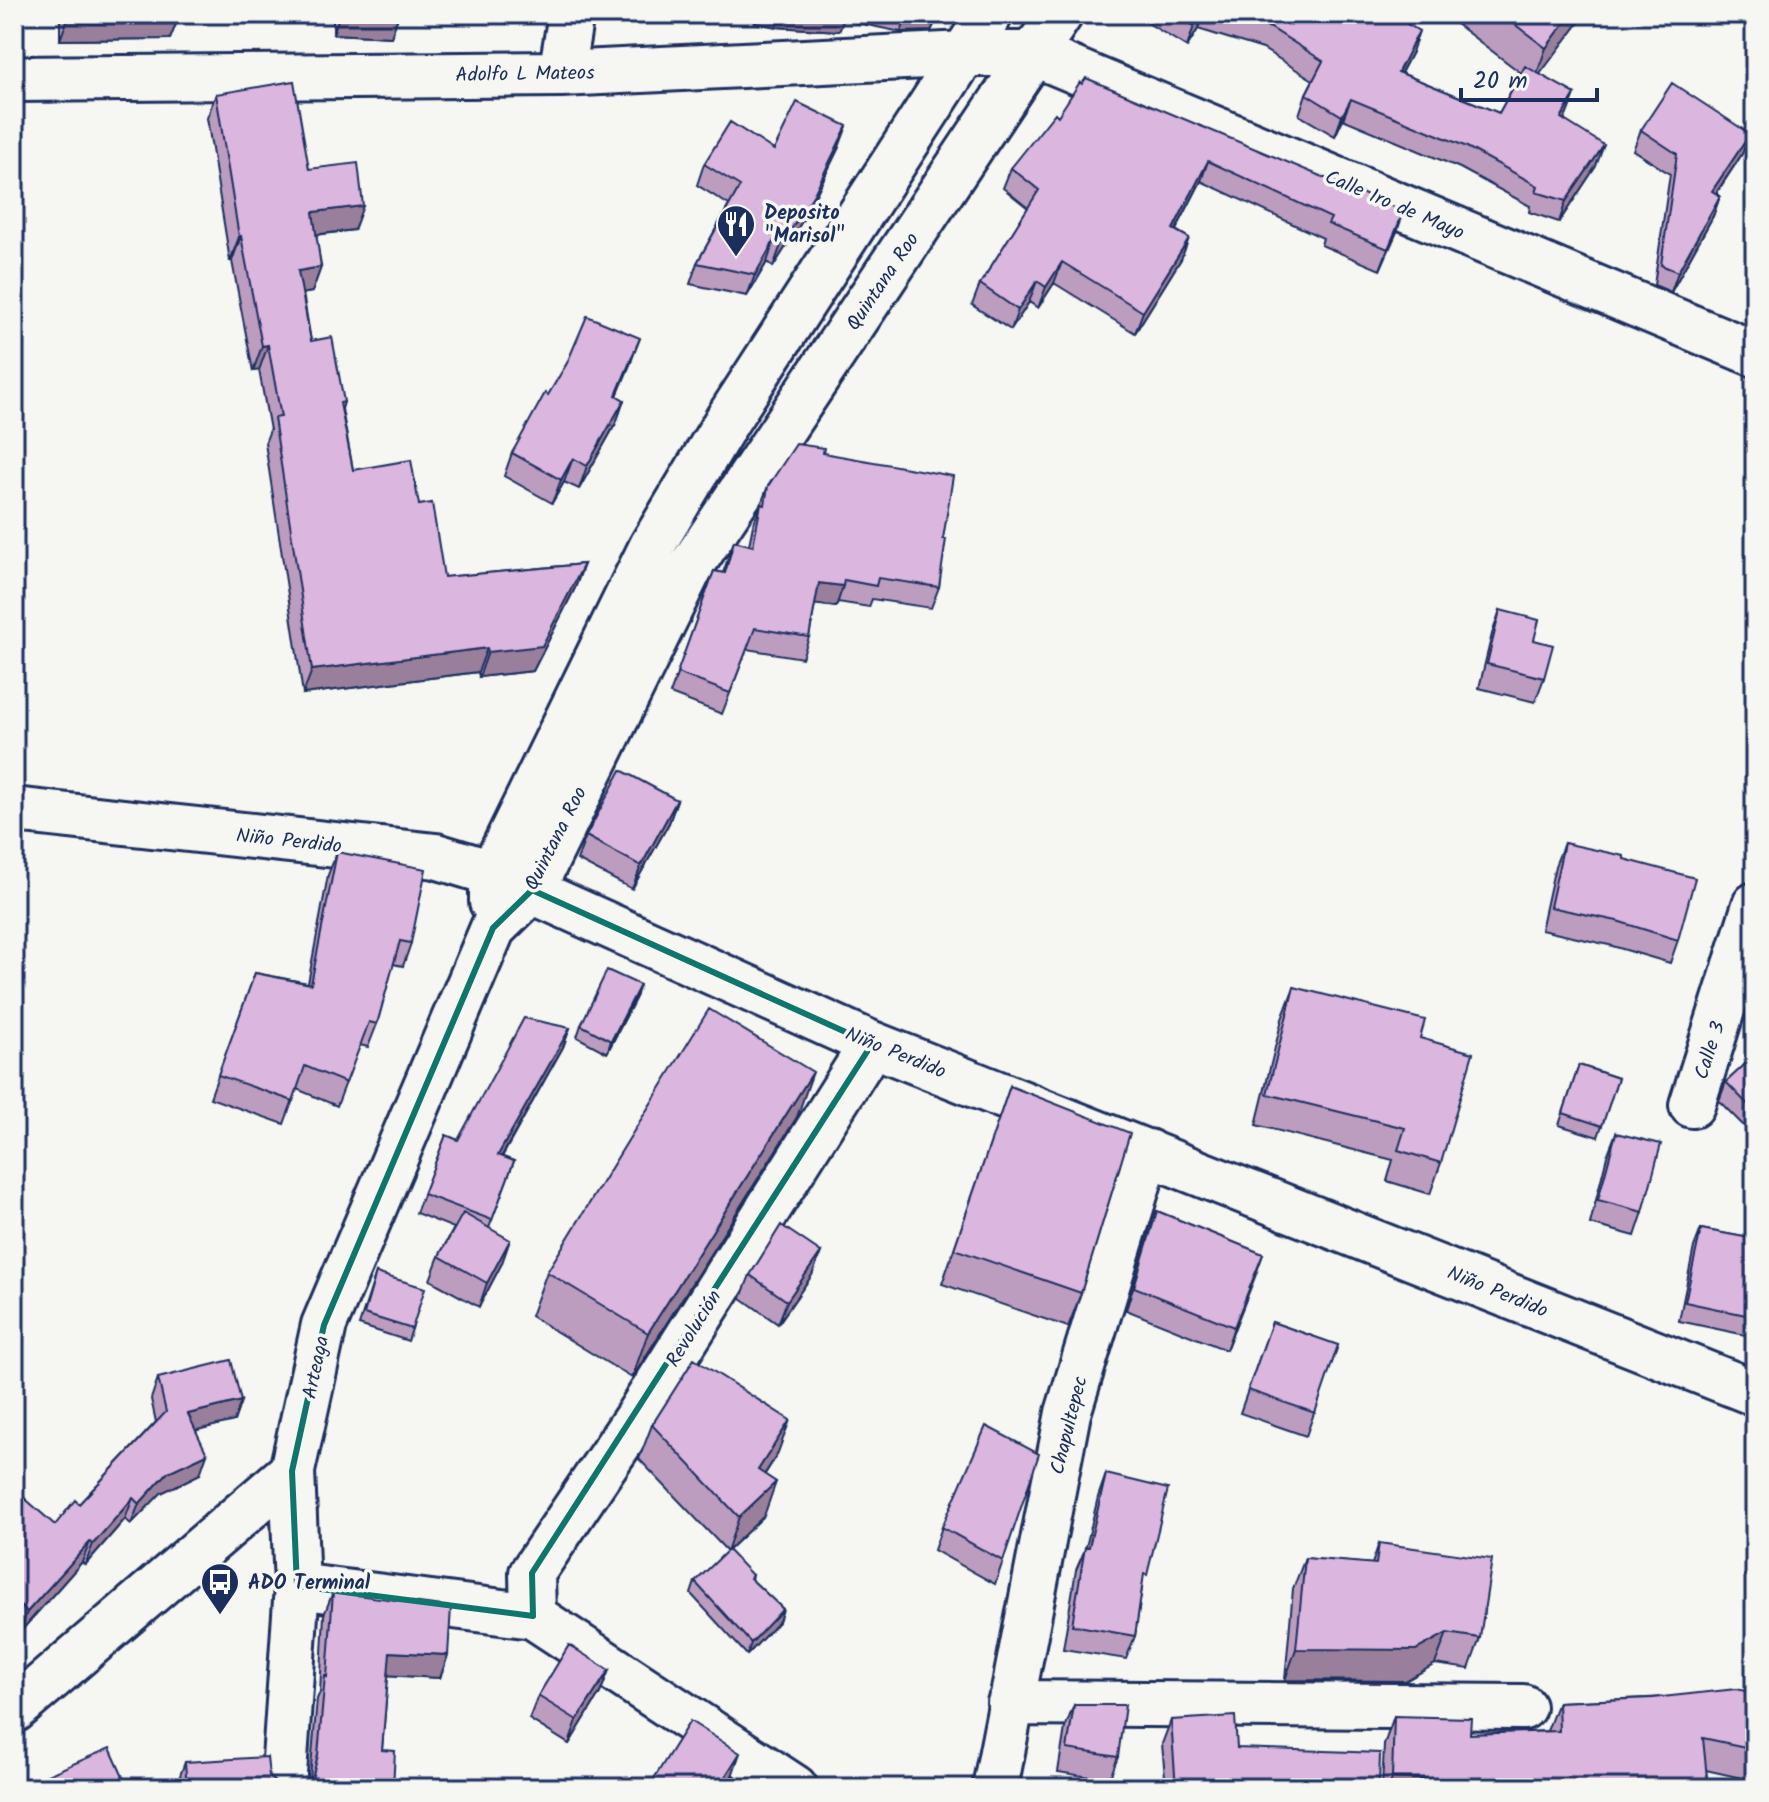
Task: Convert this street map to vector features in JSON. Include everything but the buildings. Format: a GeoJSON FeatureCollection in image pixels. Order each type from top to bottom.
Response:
{"type":"FeatureCollection","features":[{"type":"Feature","properties":{"kind":"street"},"geometry":{"type":"LineString","coordinates":[[561,74],[571,14]]}},
{"type":"Feature","properties":{"kind":"street","name":"Quintana Roo"},"geometry":{"type":"LineString","coordinates":[[493,928],[492,873],[652,546],[728,419],[990,14]]}},
{"type":"Feature","properties":{"kind":"street","name":"Quintana Roo"},"geometry":{"type":"LineString","coordinates":[[493,928],[532,890],[690,568],[1060,14]]}},
{"type":"Feature","properties":{"kind":"street","name":"Adolfo L Mateos"},"geometry":{"type":"LineString","coordinates":[[14,79],[561,74],[966,54],[1035,54]]}},
{"type":"Feature","properties":{"kind":"street","name":"Calle 1ro de Mayo"},"geometry":{"type":"LineString","coordinates":[[1035,54],[1755,354]]}},
{"type":"Feature","properties":{"kind":"street"},"geometry":{"type":"LineString","coordinates":[[587,680],[626,698]]}},
{"type":"Feature","properties":{"kind":"street","name":"Niño Perdido"},"geometry":{"type":"LineString","coordinates":[[14,810],[436,856],[492,873],[872,1044],[1755,1393]]}},
{"type":"Feature","properties":{"kind":"street","name":"Calle 3"},"geometry":{"type":"LineString","coordinates":[[1692,1105],[1755,905]]}},
{"type":"Feature","properties":{"kind":"street","name":"Arteaga"},"geometry":{"type":"LineString","coordinates":[[283,1788],[297,1586],[292,1471],[324,1325],[493,928]]}},
{"type":"Feature","properties":{"kind":"street","name":"Revolución"},"geometry":{"type":"LineString","coordinates":[[533,1616],[532,1573],[637,1417],[872,1044]]}},
{"type":"Feature","properties":{"kind":"street","name":"Chapultepec"},"geometry":{"type":"LineString","coordinates":[[995,1788],[1068,1413],[1148,1152]]}},
{"type":"Feature","properties":{"kind":"street"},"geometry":{"type":"LineString","coordinates":[[14,1710],[292,1471]]}},
{"type":"Feature","properties":{"kind":"street"},"geometry":{"type":"LineString","coordinates":[[297,1586],[533,1616],[795,1788]]}},
{"type":"Feature","properties":{"kind":"street"},"geometry":{"type":"LineString","coordinates":[[1010,1703],[1523,1707]]}},
{"type":"Feature","properties":{"kind":"highlighted area"},"geometry":{"type":"Polygon","coordinates":[[[532,890],[872,1044],[532,1573],[533,1616],[297,1586],[292,1471],[324,1325],[493,928],[532,890]]]}},
{"type":"Feature","properties":{"kind":"green space"},"geometry":{"type":"Polygon","coordinates":[[[1755,973],[1755,1021],[1742,1018],[1755,973]]]}},
{"type":"Feature","properties":{"kind":"place","name":"Deposito \"Marisol\""},"geometry":{"type":"Point","coordinates":[736,258]}},
{"type":"Feature","properties":{"kind":"place","name":"ADO Terminal"},"geometry":{"type":"Point","coordinates":[220,1616]}}]}
